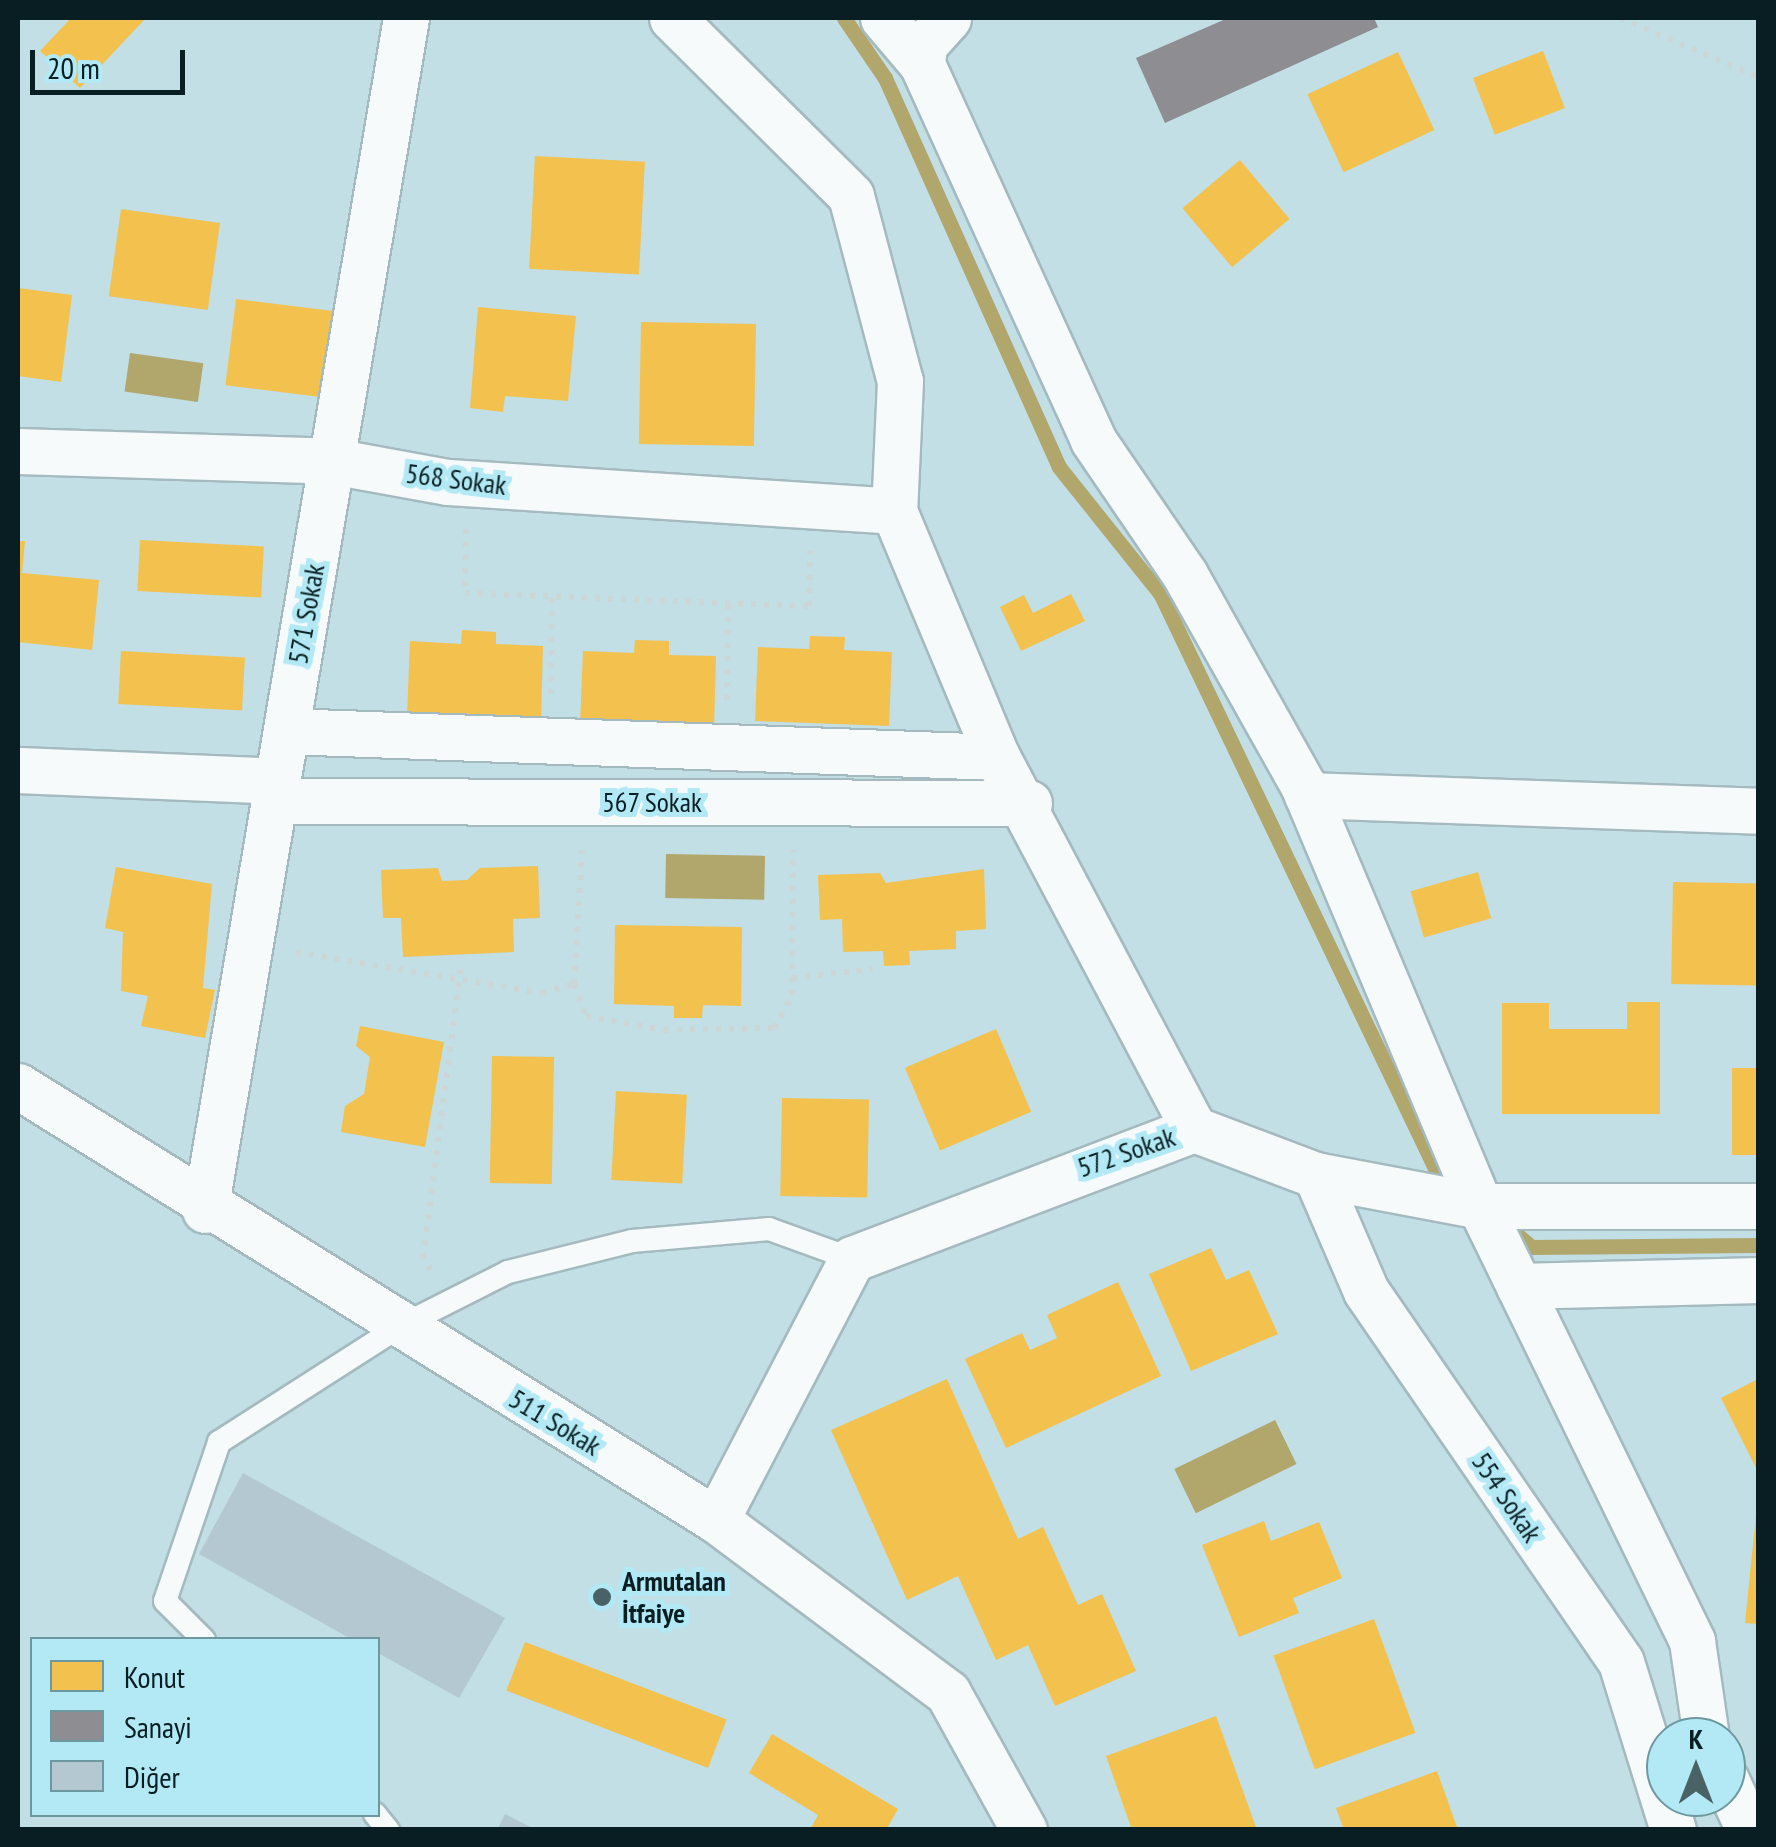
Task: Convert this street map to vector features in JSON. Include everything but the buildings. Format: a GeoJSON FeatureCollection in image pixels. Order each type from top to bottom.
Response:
{"type":"FeatureCollection","features":[{"type":"Feature","properties":{"kind":"street","name":"571 Sokak"},"geometry":{"type":"LineString","coordinates":[[206,1210],[406,18]]}},
{"type":"Feature","properties":{"kind":"street"},"geometry":{"type":"LineString","coordinates":[[672,18],[851,196],[900,381],[894,510],[997,757],[1030,803],[1194,1129]]}},
{"type":"Feature","properties":{"kind":"street"},"geometry":{"type":"LineString","coordinates":[[883,18],[922,64],[1093,440],[1185,575],[1307,794],[1480,1206],[1692,1641],[1703,1717]]}},
{"type":"Feature","properties":{"kind":"street"},"geometry":{"type":"LineString","coordinates":[[922,64],[924,46],[948,18]]}},
{"type":"Feature","properties":{"kind":"street","name":"568 Sokak"},"geometry":{"type":"LineString","coordinates":[[18,451],[332,461],[467,483],[894,510]]}},
{"type":"Feature","properties":{"kind":"street","name":"567 Sokak"},"geometry":{"type":"LineString","coordinates":[[286,731],[997,757]]}},
{"type":"Feature","properties":{"kind":"street","name":"567 Sokak"},"geometry":{"type":"LineString","coordinates":[[18,770],[276,791],[1030,803]]}},
{"type":"Feature","properties":{"kind":"street"},"geometry":{"type":"LineString","coordinates":[[1307,794],[1758,811]]}},
{"type":"Feature","properties":{"kind":"street","name":"511 Sokak"},"geometry":{"type":"LineString","coordinates":[[18,1086],[206,1210],[716,1520],[948,1693],[1024,1830]]}},
{"type":"Feature","properties":{"kind":"street","name":"572 Sokak"},"geometry":{"type":"LineString","coordinates":[[852,1259],[1194,1129],[1316,1175],[1480,1206],[1758,1206]]}},
{"type":"Feature","properties":{"kind":"street","name":"554 Sokak"},"geometry":{"type":"LineString","coordinates":[[1316,1175],[1366,1290],[1621,1662],[1673,1830]]}},
{"type":"Feature","properties":{"kind":"street"},"geometry":{"type":"LineString","coordinates":[[716,1520],[852,1259]]}},
{"type":"Feature","properties":{"kind":"street"},"geometry":{"type":"LineString","coordinates":[[1519,1286],[1758,1280]]}},
{"type":"Feature","properties":{"kind":"lane"},"geometry":{"type":"LineString","coordinates":[[201,1637],[166,1601],[218,1442],[398,1327],[508,1272],[632,1241],[769,1229],[852,1259]]}},
{"type":"Feature","properties":{"kind":"path"},"geometry":{"type":"LineString","coordinates":[[1620,18],[1758,77]]}},
{"type":"Feature","properties":{"kind":"path"},"geometry":{"type":"LineString","coordinates":[[467,483],[465,593],[809,606],[812,505]]}},
{"type":"Feature","properties":{"kind":"path"},"geometry":{"type":"LineString","coordinates":[[551,740],[552,596]]}},
{"type":"Feature","properties":{"kind":"path"},"geometry":{"type":"LineString","coordinates":[[727,746],[728,603]]}},
{"type":"Feature","properties":{"kind":"path"},"geometry":{"type":"LineString","coordinates":[[583,826],[574,984],[586,1016],[664,1030],[774,1028],[792,978],[793,826]]}},
{"type":"Feature","properties":{"kind":"path"},"geometry":{"type":"LineString","coordinates":[[250,944],[460,983],[542,993],[574,984]]}},
{"type":"Feature","properties":{"kind":"path"},"geometry":{"type":"LineString","coordinates":[[450,1301],[423,1258],[460,966]]}},
{"type":"Feature","properties":{"kind":"path"},"geometry":{"type":"LineString","coordinates":[[792,978],[872,969]]}},
{"type":"Feature","properties":{"kind":"shaded area"},"geometry":{"type":"Polygon","coordinates":[[[130,353],[203,363],[198,402],[125,392],[130,353]]]}},
{"type":"Feature","properties":{"kind":"shaded area"},"geometry":{"type":"Polygon","coordinates":[[[666,854],[765,856],[764,900],[665,898],[666,854]]]}},
{"type":"Feature","properties":{"kind":"shaded area"},"geometry":{"type":"Polygon","coordinates":[[[1275,1420],[1296,1464],[1196,1513],[1174,1469],[1275,1420]]]}},
{"type":"Feature","properties":{"kind":"waterway"},"geometry":{"type":"LineString","coordinates":[[844,18],[885,78],[1059,467],[1161,595],[1434,1166],[1457,1185]]}},
{"type":"Feature","properties":{"kind":"waterway"},"geometry":{"type":"LineString","coordinates":[[1506,1225],[1531,1247],[1758,1245]]}},
{"type":"Feature","properties":{"kind":"place","name":"Armutalan İtfaiye"},"geometry":{"type":"Point","coordinates":[602,1597]}}]}
